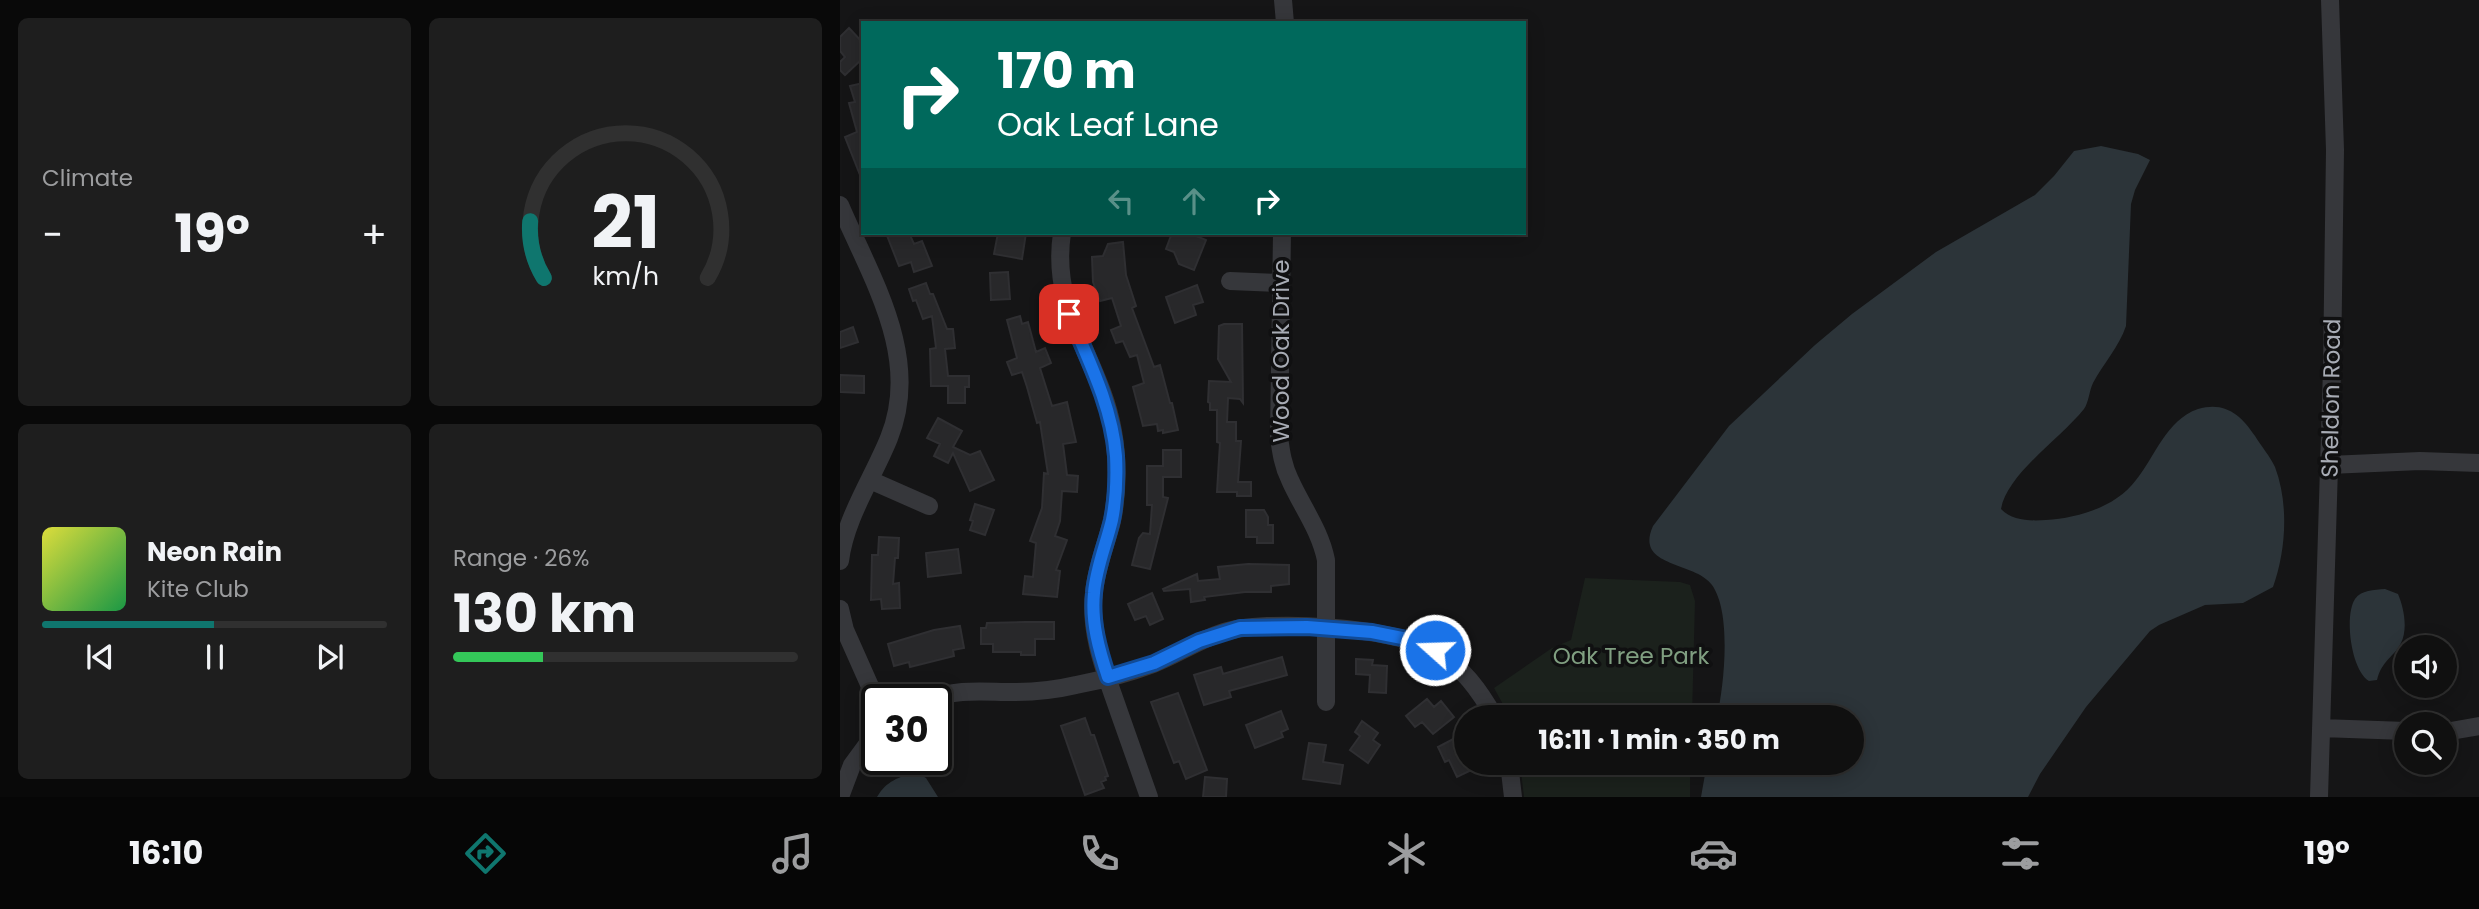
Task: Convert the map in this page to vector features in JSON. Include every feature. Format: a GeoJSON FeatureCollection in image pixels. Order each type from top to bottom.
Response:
{"type":"FeatureCollection","features":[{"type":"Feature","properties":{"kind":"street"},"geometry":{"type":"LineString","coordinates":[[1283,0],[1285,21]]}},
{"type":"Feature","properties":{"kind":"street","name":"Sheldon Road"},"geometry":{"type":"LineString","coordinates":[[2319,797],[2335,150],[2330,0]]}},
{"type":"Feature","properties":{"kind":"street"},"geometry":{"type":"LineString","coordinates":[[840,205],[890,322],[900,361],[897,412],[890,436],[842,543],[840,561]]}},
{"type":"Feature","properties":{"kind":"street"},"geometry":{"type":"LineString","coordinates":[[1062,235],[1060,275],[1063,295],[1099,384],[1112,429],[1116,457],[1112,519],[1094,593],[1096,636],[1149,797]]}},
{"type":"Feature","properties":{"kind":"street","name":"Wood Oak Drive"},"geometry":{"type":"LineString","coordinates":[[1282,235],[1279,437],[1282,459],[1289,479],[1323,544],[1326,560],[1326,702]]}},
{"type":"Feature","properties":{"kind":"street"},"geometry":{"type":"LineString","coordinates":[[1230,281],[1280,283]]}},
{"type":"Feature","properties":{"kind":"street"},"geometry":{"type":"LineString","coordinates":[[2329,465],[2420,461],[2479,463]]}},
{"type":"Feature","properties":{"kind":"street"},"geometry":{"type":"LineString","coordinates":[[870,480],[929,506]]}},
{"type":"Feature","properties":{"kind":"street"},"geometry":{"type":"LineString","coordinates":[[840,609],[845,630],[869,684]]}},
{"type":"Feature","properties":{"kind":"street"},"geometry":{"type":"LineString","coordinates":[[952,695],[974,690],[1053,690],[1154,663],[1199,641],[1240,628],[1326,628],[1372,632],[1407,639],[1435,650],[1464,673],[1488,705]]}},
{"type":"Feature","properties":{"kind":"street"},"geometry":{"type":"LineString","coordinates":[[2457,730],[2479,726]]}},
{"type":"Feature","properties":{"kind":"street"},"geometry":{"type":"LineString","coordinates":[[2321,728],[2394,731]]}},
{"type":"Feature","properties":{"kind":"street"},"geometry":{"type":"LineString","coordinates":[[840,796],[852,765],[861,753]]}},
{"type":"Feature","properties":{"kind":"street"},"geometry":{"type":"LineString","coordinates":[[1510,775],[1513,797]]}},
{"type":"Feature","properties":{"kind":"green space","name":"Oak Tree Park"},"geometry":{"type":"Polygon","coordinates":[[[1585,578],[1680,582],[1690,585],[1695,601],[1692,705],[1503,705],[1494,688],[1552,648],[1571,640],[1585,578]]]}},
{"type":"Feature","properties":{"kind":"green space"},"geometry":{"type":"Polygon","coordinates":[[[1521,775],[1690,775],[1690,797],[1524,797],[1521,775]]]}},
{"type":"Feature","properties":{"kind":"shaded area"},"geometry":{"type":"Polygon","coordinates":[[[2101,146],[2138,154],[2150,160],[2131,204],[2126,326],[2093,383],[2084,409],[2013,483],[2001,509],[2016,518],[2034,520],[2071,517],[2096,509],[2128,489],[2169,430],[2187,414],[2208,407],[2224,408],[2238,416],[2250,428],[2273,463],[2279,481],[2284,527],[2281,558],[2273,587],[2243,603],[2205,605],[2150,631],[2086,707],[2040,774],[2028,797],[1701,797],[1705,775],[1864,775],[1864,705],[1719,705],[1725,650],[1718,597],[1704,577],[1659,557],[1652,550],[1649,540],[1653,526],[1729,426],[1815,345],[1936,252],[2035,195],[2074,151],[2101,146]]]}},
{"type":"Feature","properties":{"kind":"shaded area"},"geometry":{"type":"Polygon","coordinates":[[[2385,589],[2398,594],[2405,625],[2403,635],[2394,635],[2394,653],[2382,668],[2377,680],[2369,681],[2358,666],[2350,630],[2355,599],[2368,591],[2385,589]]]}},
{"type":"Feature","properties":{"kind":"shaded area"},"geometry":{"type":"Polygon","coordinates":[[[921,775],[926,778],[938,797],[877,797],[889,783],[899,778],[921,775]]]}},
{"type":"Feature","properties":{"kind":"building"},"geometry":{"type":"Polygon","coordinates":[[[849,28],[861,41],[861,60],[845,75],[840,70],[840,62],[845,57],[840,51],[840,37],[849,28]]]}},
{"type":"Feature","properties":{"kind":"building"},"geometry":{"type":"Polygon","coordinates":[[[861,83],[861,177],[845,137],[857,132],[849,103],[855,102],[850,86],[861,83]]]}},
{"type":"Feature","properties":{"kind":"building"},"geometry":{"type":"Polygon","coordinates":[[[887,235],[910,235],[914,244],[922,241],[932,266],[914,272],[911,262],[899,266],[887,235]]]}},
{"type":"Feature","properties":{"kind":"building"},"geometry":{"type":"Polygon","coordinates":[[[998,235],[1026,235],[1022,259],[994,254],[998,235]]]}},
{"type":"Feature","properties":{"kind":"building"},"geometry":{"type":"Polygon","coordinates":[[[1171,235],[1194,235],[1206,240],[1194,270],[1179,264],[1174,252],[1166,249],[1171,235]]]}},
{"type":"Feature","properties":{"kind":"building"},"geometry":{"type":"Polygon","coordinates":[[[1123,242],[1126,275],[1136,306],[1132,308],[1154,367],[1160,365],[1178,430],[1163,433],[1163,430],[1158,431],[1157,424],[1143,426],[1133,387],[1144,383],[1137,355],[1130,357],[1123,341],[1116,343],[1111,330],[1121,326],[1112,298],[1100,301],[1093,282],[1092,257],[1103,256],[1108,244],[1123,242]]]}},
{"type":"Feature","properties":{"kind":"building"},"geometry":{"type":"Polygon","coordinates":[[[1008,272],[1010,299],[991,300],[990,273],[1008,272]]]}},
{"type":"Feature","properties":{"kind":"building"},"geometry":{"type":"Polygon","coordinates":[[[926,283],[947,329],[953,329],[955,348],[945,349],[948,376],[969,376],[969,387],[965,387],[965,403],[948,403],[948,386],[931,386],[930,349],[936,348],[932,316],[923,319],[909,289],[926,283]]]}},
{"type":"Feature","properties":{"kind":"building"},"geometry":{"type":"Polygon","coordinates":[[[1197,285],[1203,302],[1193,305],[1196,315],[1175,323],[1166,297],[1197,285]]]}},
{"type":"Feature","properties":{"kind":"building"},"geometry":{"type":"Polygon","coordinates":[[[1020,316],[1022,324],[1028,322],[1036,352],[1045,348],[1051,363],[1040,368],[1052,406],[1067,402],[1076,442],[1063,444],[1067,475],[1078,476],[1077,492],[1062,491],[1060,521],[1055,536],[1067,540],[1056,570],[1060,571],[1057,597],[1023,594],[1025,576],[1033,577],[1036,543],[1030,541],[1042,508],[1044,473],[1048,474],[1040,422],[1037,423],[1022,372],[1012,375],[1007,362],[1017,358],[1007,320],[1020,316]]]}},
{"type":"Feature","properties":{"kind":"building"},"geometry":{"type":"Polygon","coordinates":[[[1242,324],[1243,403],[1240,399],[1228,398],[1227,422],[1236,422],[1236,441],[1241,441],[1238,482],[1251,482],[1251,496],[1237,496],[1237,492],[1217,492],[1220,443],[1217,442],[1217,410],[1210,410],[1208,402],[1209,381],[1231,382],[1218,359],[1219,326],[1242,324]]]}},
{"type":"Feature","properties":{"kind":"building"},"geometry":{"type":"Polygon","coordinates":[[[853,327],[858,342],[840,348],[840,332],[853,327]]]}},
{"type":"Feature","properties":{"kind":"building"},"geometry":{"type":"Polygon","coordinates":[[[840,375],[864,376],[864,393],[840,392],[840,375]]]}},
{"type":"Feature","properties":{"kind":"building"},"geometry":{"type":"Polygon","coordinates":[[[938,418],[962,431],[953,447],[970,455],[980,451],[994,480],[970,491],[953,453],[948,463],[934,456],[940,444],[927,438],[938,418]]]}},
{"type":"Feature","properties":{"kind":"building"},"geometry":{"type":"Polygon","coordinates":[[[1163,450],[1181,450],[1181,477],[1163,477],[1163,497],[1168,498],[1150,569],[1132,565],[1139,538],[1143,533],[1150,534],[1152,505],[1147,505],[1147,466],[1163,466],[1163,450]]]}},
{"type":"Feature","properties":{"kind":"building"},"geometry":{"type":"Polygon","coordinates":[[[975,504],[994,510],[985,535],[970,530],[975,504]]]}},
{"type":"Feature","properties":{"kind":"building"},"geometry":{"type":"Polygon","coordinates":[[[1246,510],[1264,510],[1268,525],[1273,525],[1273,543],[1257,543],[1257,537],[1246,537],[1246,510]]]}},
{"type":"Feature","properties":{"kind":"building"},"geometry":{"type":"Polygon","coordinates":[[[879,537],[899,538],[893,584],[899,583],[900,608],[882,609],[881,599],[871,600],[872,555],[878,555],[879,537]]]}},
{"type":"Feature","properties":{"kind":"building"},"geometry":{"type":"Polygon","coordinates":[[[958,549],[961,573],[928,577],[926,553],[958,549]]]}},
{"type":"Feature","properties":{"kind":"building"},"geometry":{"type":"Polygon","coordinates":[[[1248,564],[1289,565],[1289,584],[1271,586],[1271,592],[1204,597],[1205,600],[1191,602],[1190,589],[1163,589],[1197,574],[1198,581],[1220,579],[1218,567],[1248,564]]]}},
{"type":"Feature","properties":{"kind":"building"},"geometry":{"type":"Polygon","coordinates":[[[1152,593],[1163,619],[1150,625],[1146,616],[1135,620],[1128,604],[1152,593]]]}},
{"type":"Feature","properties":{"kind":"building"},"geometry":{"type":"Polygon","coordinates":[[[1054,622],[1054,639],[1035,639],[1035,655],[993,652],[993,644],[981,644],[981,628],[986,628],[987,623],[1054,622]]]}},
{"type":"Feature","properties":{"kind":"building"},"geometry":{"type":"Polygon","coordinates":[[[960,626],[964,648],[953,650],[954,656],[910,667],[909,662],[894,666],[888,644],[934,630],[960,626]]]}},
{"type":"Feature","properties":{"kind":"building"},"geometry":{"type":"Polygon","coordinates":[[[1282,657],[1287,675],[1229,691],[1231,697],[1204,705],[1194,675],[1221,667],[1223,674],[1282,657]]]}},
{"type":"Feature","properties":{"kind":"building"},"geometry":{"type":"Polygon","coordinates":[[[1356,659],[1373,660],[1372,665],[1387,666],[1386,693],[1369,692],[1370,675],[1356,674],[1356,659]]]}},
{"type":"Feature","properties":{"kind":"building"},"geometry":{"type":"Polygon","coordinates":[[[1178,693],[1207,770],[1186,779],[1179,761],[1174,763],[1151,702],[1178,693]]]}},
{"type":"Feature","properties":{"kind":"building"},"geometry":{"type":"Polygon","coordinates":[[[1427,699],[1434,707],[1441,701],[1454,717],[1433,734],[1422,722],[1415,727],[1406,716],[1427,699]]]}},
{"type":"Feature","properties":{"kind":"building"},"geometry":{"type":"Polygon","coordinates":[[[1281,711],[1288,729],[1281,732],[1283,737],[1255,748],[1246,725],[1281,711]]]}},
{"type":"Feature","properties":{"kind":"building"},"geometry":{"type":"Polygon","coordinates":[[[1085,718],[1108,776],[1101,782],[1104,788],[1085,795],[1061,726],[1085,718]]]}},
{"type":"Feature","properties":{"kind":"building"},"geometry":{"type":"Polygon","coordinates":[[[1362,721],[1378,733],[1373,740],[1380,745],[1368,763],[1350,750],[1360,736],[1355,732],[1362,721]]]}},
{"type":"Feature","properties":{"kind":"building"},"geometry":{"type":"Polygon","coordinates":[[[1454,739],[1454,771],[1449,760],[1445,762],[1438,747],[1454,739]]]}},
{"type":"Feature","properties":{"kind":"building"},"geometry":{"type":"Polygon","coordinates":[[[1309,743],[1326,745],[1323,762],[1343,765],[1340,784],[1303,779],[1309,743]]]}},
{"type":"Feature","properties":{"kind":"building"},"geometry":{"type":"Polygon","coordinates":[[[1205,777],[1227,779],[1226,797],[1203,797],[1205,777]]]}},
{"type":"Feature","properties":{"kind":"route"},"geometry":{"type":"LineString","coordinates":[[1069,314],[1099,384],[1112,429],[1116,457],[1112,519],[1100,560],[1093,618],[1108,677],[1154,663],[1199,641],[1240,628],[1307,627],[1372,632],[1407,639],[1435,650]]}}]}
